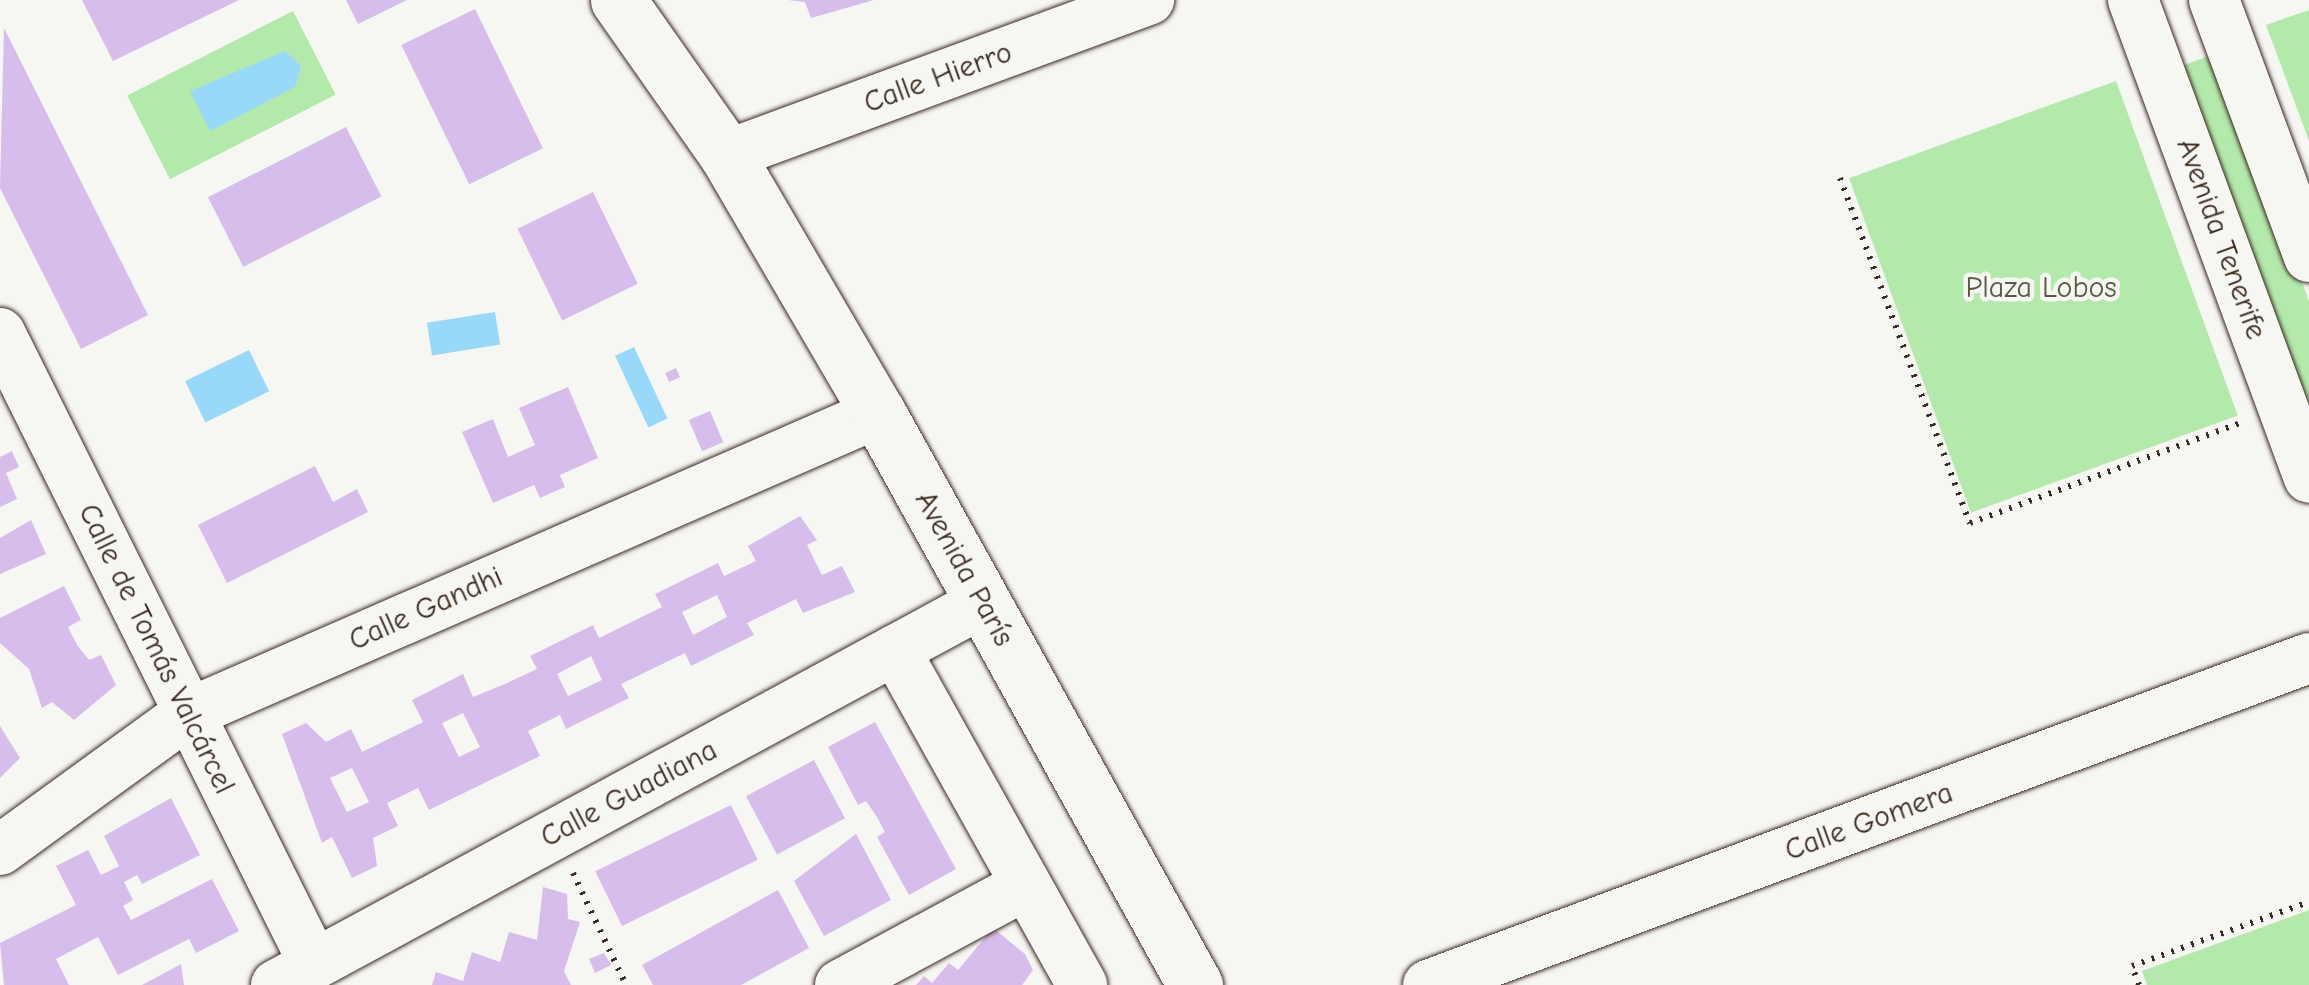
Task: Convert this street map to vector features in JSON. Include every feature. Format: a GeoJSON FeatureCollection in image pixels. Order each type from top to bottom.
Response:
{"type":"FeatureCollection","features":[{"type":"Feature","properties":{"kind":"main road","name":"Avenida París"},"geometry":{"type":"LineString","coordinates":[[618,0],[727,155],[878,412],[1195,985]]}},
{"type":"Feature","properties":{"kind":"street","name":"Calle Hierro"},"geometry":{"type":"LineString","coordinates":[[727,155],[1149,0]]}},
{"type":"Feature","properties":{"kind":"street","name":"Avenida Tenerife"},"geometry":{"type":"LineString","coordinates":[[2132,0],[2309,478]]}},
{"type":"Feature","properties":{"kind":"street"},"geometry":{"type":"LineString","coordinates":[[2214,0],[2309,257]]}},
{"type":"Feature","properties":{"kind":"street","name":"Calle de Tomás Valcárcel"},"geometry":{"type":"LineString","coordinates":[[0,333],[187,714],[295,974]]}},
{"type":"Feature","properties":{"kind":"street","name":"Calle Gandhi"},"geometry":{"type":"LineString","coordinates":[[0,850],[187,714],[878,412]]}},
{"type":"Feature","properties":{"kind":"street","name":"Calle Guadiana"},"geometry":{"type":"LineString","coordinates":[[295,974],[982,602]]}},
{"type":"Feature","properties":{"kind":"street"},"geometry":{"type":"LineString","coordinates":[[894,650],[1082,985]]}},
{"type":"Feature","properties":{"kind":"street","name":"Calle Gomera"},"geometry":{"type":"LineString","coordinates":[[1428,985],[2309,658]]}},
{"type":"Feature","properties":{"kind":"street"},"geometry":{"type":"LineString","coordinates":[[840,985],[1026,886]]}},
{"type":"Feature","properties":{"kind":"path"},"geometry":{"type":"LineString","coordinates":[[1840,178],[1970,523],[2249,420]]}},
{"type":"Feature","properties":{"kind":"path"},"geometry":{"type":"LineString","coordinates":[[554,834],[626,985]]}},
{"type":"Feature","properties":{"kind":"path"},"geometry":{"type":"LineString","coordinates":[[2139,985],[2132,966],[2309,902]]}},
{"type":"Feature","properties":{"kind":"green space"},"geometry":{"type":"Polygon","coordinates":[[[2309,10],[2309,141],[2266,25],[2309,10]]]}},
{"type":"Feature","properties":{"kind":"green space"},"geometry":{"type":"Polygon","coordinates":[[[293,11],[336,95],[170,179],[127,95],[293,11]]]}},
{"type":"Feature","properties":{"kind":"green space"},"geometry":{"type":"Polygon","coordinates":[[[2217,53],[2309,301],[2309,401],[2297,406],[2173,69],[2217,53]]]}},
{"type":"Feature","properties":{"kind":"green space","name":"Plaza Lobos"},"geometry":{"type":"Polygon","coordinates":[[[2116,81],[2238,416],[1971,513],[1849,178],[2116,81]]]}},
{"type":"Feature","properties":{"kind":"green space"},"geometry":{"type":"Polygon","coordinates":[[[2309,910],[2309,985],[2147,985],[2142,971],[2309,910]]]}},
{"type":"Feature","properties":{"kind":"water"},"geometry":{"type":"Polygon","coordinates":[[[285,51],[301,66],[295,87],[210,131],[190,91],[285,51]]]}},
{"type":"Feature","properties":{"kind":"water"},"geometry":{"type":"Polygon","coordinates":[[[495,312],[500,345],[432,355],[427,323],[495,312]]]}},
{"type":"Feature","properties":{"kind":"water"},"geometry":{"type":"Polygon","coordinates":[[[634,347],[667,419],[648,427],[615,356],[634,347]]]}},
{"type":"Feature","properties":{"kind":"water"},"geometry":{"type":"Polygon","coordinates":[[[249,350],[269,391],[205,422],[185,381],[249,350]]]}},
{"type":"Feature","properties":{"kind":"building"},"geometry":{"type":"Polygon","coordinates":[[[82,0],[239,0],[113,61],[82,0]]]}},
{"type":"Feature","properties":{"kind":"building"},"geometry":{"type":"Polygon","coordinates":[[[346,0],[407,0],[358,24],[346,0]]]}},
{"type":"Feature","properties":{"kind":"building"},"geometry":{"type":"Polygon","coordinates":[[[788,0],[874,0],[811,18],[805,2],[788,0]]]}},
{"type":"Feature","properties":{"kind":"building"},"geometry":{"type":"Polygon","coordinates":[[[475,9],[543,148],[469,184],[401,45],[475,9]]]}},
{"type":"Feature","properties":{"kind":"building"},"geometry":{"type":"Polygon","coordinates":[[[4,28],[148,315],[81,349],[0,188],[4,28]]]}},
{"type":"Feature","properties":{"kind":"building"},"geometry":{"type":"Polygon","coordinates":[[[346,127],[381,196],[243,267],[208,197],[346,127]]]}},
{"type":"Feature","properties":{"kind":"building"},"geometry":{"type":"Polygon","coordinates":[[[593,192],[638,284],[562,321],[518,229],[593,192]]]}},
{"type":"Feature","properties":{"kind":"building"},"geometry":{"type":"Polygon","coordinates":[[[676,368],[680,377],[669,382],[665,373],[676,368]]]}},
{"type":"Feature","properties":{"kind":"building"},"geometry":{"type":"Polygon","coordinates":[[[568,387],[598,458],[560,475],[565,487],[540,498],[534,485],[493,503],[462,432],[493,419],[508,457],[535,445],[519,408],[568,387]]]}},
{"type":"Feature","properties":{"kind":"building"},"geometry":{"type":"Polygon","coordinates":[[[710,411],[723,442],[702,451],[689,420],[710,411]]]}},
{"type":"Feature","properties":{"kind":"building"},"geometry":{"type":"Polygon","coordinates":[[[12,451],[19,467],[6,473],[17,499],[0,507],[0,457],[12,451]]]}},
{"type":"Feature","properties":{"kind":"building"},"geometry":{"type":"Polygon","coordinates":[[[315,466],[333,502],[357,489],[368,512],[227,583],[198,525],[315,466]]]}},
{"type":"Feature","properties":{"kind":"building"},"geometry":{"type":"Polygon","coordinates":[[[800,516],[817,540],[807,545],[822,575],[842,566],[855,592],[803,613],[796,599],[747,623],[754,635],[691,666],[685,653],[621,684],[629,698],[566,729],[560,715],[528,731],[540,756],[429,810],[418,788],[387,803],[398,826],[373,838],[377,866],[352,878],[332,837],[322,843],[282,734],[306,723],[326,742],[351,729],[362,752],[423,722],[412,700],[463,674],[473,697],[505,684],[537,669],[530,656],[593,625],[599,638],[662,607],[655,594],[718,563],[724,576],[756,561],[748,546],[800,516]],[[717,595],[682,612],[693,635],[727,617],[717,595]],[[591,656],[557,674],[568,696],[602,680],[591,656]],[[463,713],[442,723],[459,757],[480,747],[463,713]],[[352,768],[330,778],[347,812],[369,802],[352,768]]]}},
{"type":"Feature","properties":{"kind":"building"},"geometry":{"type":"Polygon","coordinates":[[[31,520],[46,554],[0,574],[0,538],[31,520]]]}},
{"type":"Feature","properties":{"kind":"building"},"geometry":{"type":"Polygon","coordinates":[[[64,586],[81,620],[68,627],[77,645],[89,660],[101,655],[116,685],[74,720],[52,702],[42,708],[29,669],[0,643],[0,618],[64,586]]]}},
{"type":"Feature","properties":{"kind":"building"},"geometry":{"type":"Polygon","coordinates":[[[875,722],[956,869],[909,895],[877,837],[885,832],[877,817],[866,801],[858,805],[828,747],[875,722]]]}},
{"type":"Feature","properties":{"kind":"building"},"geometry":{"type":"Polygon","coordinates":[[[0,726],[20,758],[0,778],[0,726]]]}},
{"type":"Feature","properties":{"kind":"building"},"geometry":{"type":"Polygon","coordinates":[[[814,760],[845,818],[777,854],[746,796],[814,760]]]}},
{"type":"Feature","properties":{"kind":"building"},"geometry":{"type":"Polygon","coordinates":[[[171,798],[200,855],[142,884],[137,875],[124,882],[133,900],[123,906],[131,920],[212,879],[239,931],[196,953],[189,939],[118,975],[98,937],[56,959],[69,985],[4,985],[0,943],[76,905],[56,866],[88,850],[101,875],[119,866],[104,836],[171,798]]]}},
{"type":"Feature","properties":{"kind":"building"},"geometry":{"type":"Polygon","coordinates":[[[731,805],[758,860],[622,926],[595,871],[731,805]]]}},
{"type":"Feature","properties":{"kind":"building"},"geometry":{"type":"Polygon","coordinates":[[[856,834],[891,900],[824,936],[794,881],[856,834]]]}},
{"type":"Feature","properties":{"kind":"building"},"geometry":{"type":"Polygon","coordinates":[[[543,887],[567,894],[568,919],[580,922],[564,971],[571,985],[432,985],[436,972],[463,981],[472,952],[500,962],[509,932],[537,940],[543,887]]]}},
{"type":"Feature","properties":{"kind":"building"},"geometry":{"type":"Polygon","coordinates":[[[778,890],[809,948],[741,985],[653,985],[642,965],[778,890]]]}},
{"type":"Feature","properties":{"kind":"building"},"geometry":{"type":"Polygon","coordinates":[[[993,928],[1025,954],[1033,970],[1022,985],[916,985],[924,976],[932,983],[949,963],[958,970],[993,928]]]}},
{"type":"Feature","properties":{"kind":"building"},"geometry":{"type":"Polygon","coordinates":[[[604,953],[611,965],[595,973],[589,959],[604,953]]]}},
{"type":"Feature","properties":{"kind":"building"},"geometry":{"type":"Polygon","coordinates":[[[181,964],[184,985],[142,985],[181,964]]]}}]}
